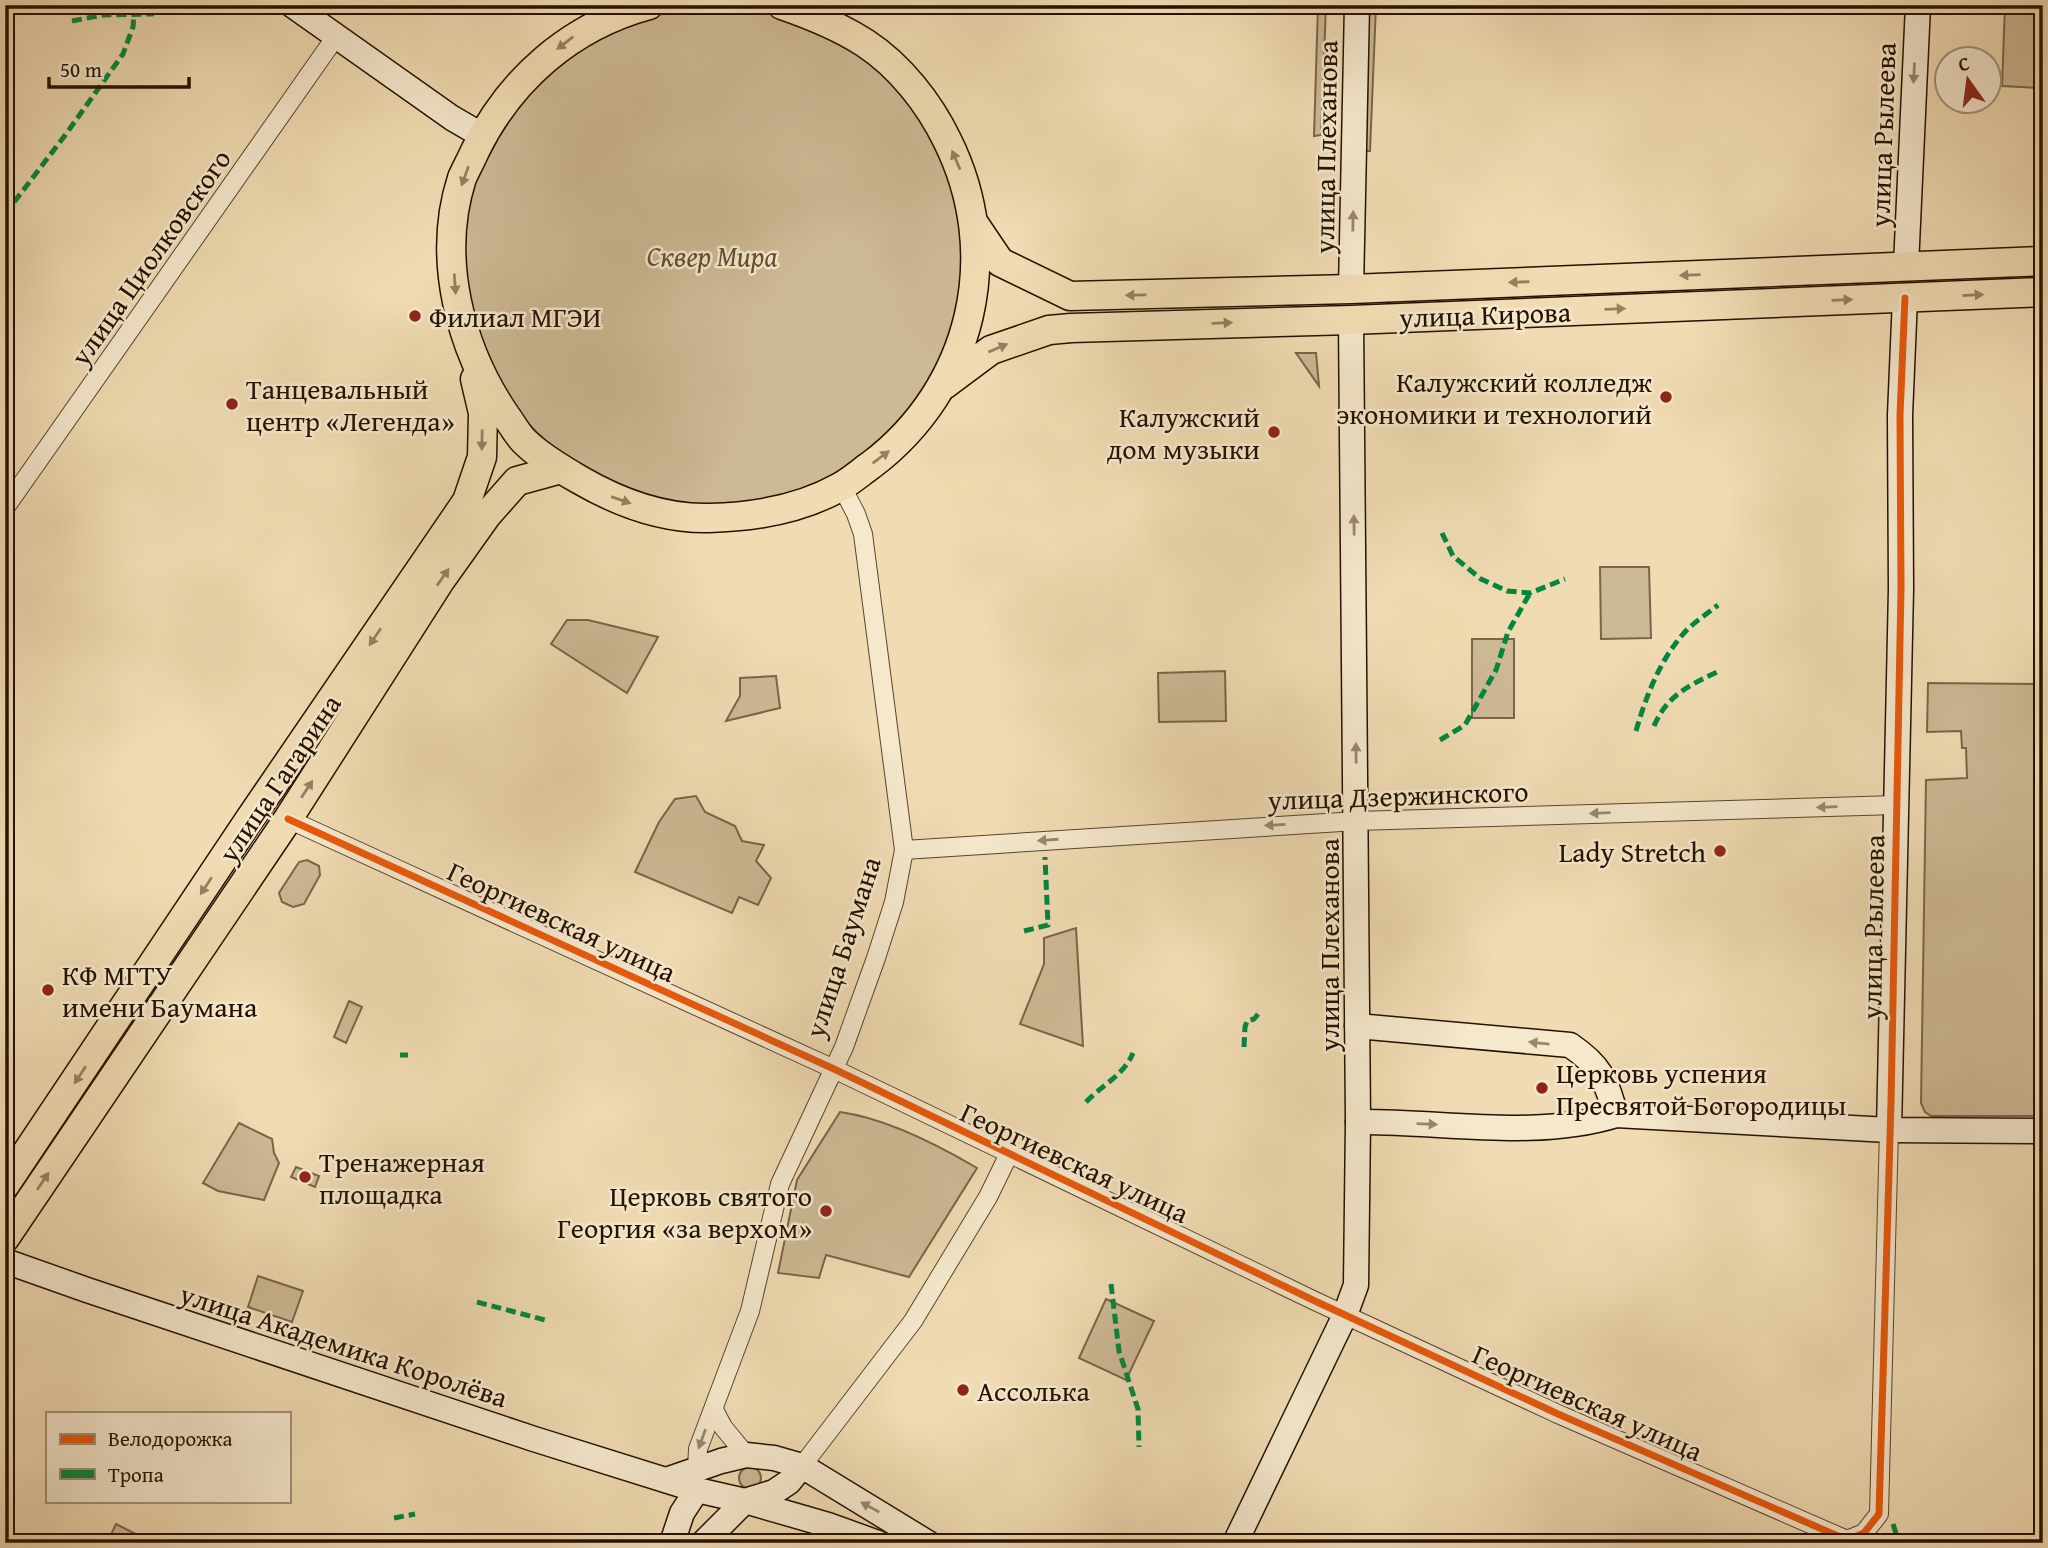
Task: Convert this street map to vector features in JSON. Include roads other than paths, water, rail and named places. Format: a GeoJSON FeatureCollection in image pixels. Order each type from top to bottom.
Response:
{"type":"FeatureCollection","features":[{"type":"Feature","properties":{"kind":"main road"},"geometry":{"type":"LineString","coordinates":[[649,5],[622,13],[576,35],[535,66],[499,107],[463,178],[454,218],[456,300],[469,349],[492,395],[523,441],[561,469],[606,495],[654,511],[705,518],[756,515],[806,502],[842,487],[893,448],[927,410],[942,387],[958,353],[969,317],[976,264],[975,225],[960,165],[937,119],[905,78],[867,44],[822,19],[782,5]]}},
{"type":"Feature","properties":{"kind":"main road","name":"улица Кирова"},"geometry":{"type":"LineString","coordinates":[[975,225],[1000,262],[1070,296],[1351,289],[2043,261]]}},
{"type":"Feature","properties":{"kind":"main road"},"geometry":{"type":"LineString","coordinates":[[1905,298],[1906,266]]}},
{"type":"Feature","properties":{"kind":"main road"},"geometry":{"type":"LineString","coordinates":[[1351,289],[1351,320]]}},
{"type":"Feature","properties":{"kind":"main road","name":"улица Кирова"},"geometry":{"type":"LineString","coordinates":[[942,387],[991,350],[1049,330],[2043,292]]}},
{"type":"Feature","properties":{"kind":"main road","name":"улица Гагарина"},"geometry":{"type":"LineString","coordinates":[[5,1185],[467,501],[482,457],[482,413],[469,349]]}},
{"type":"Feature","properties":{"kind":"main road","name":"улица Гагарина"},"geometry":{"type":"LineString","coordinates":[[5,1238],[288,819],[440,580],[487,515],[517,481],[561,469]]}},
{"type":"Feature","properties":{"kind":"street"},"geometry":{"type":"LineString","coordinates":[[292,5],[452,118],[483,136]]}},
{"type":"Feature","properties":{"kind":"street","name":"улица Плеханова"},"geometry":{"type":"LineString","coordinates":[[1351,289],[1357,5]]}},
{"type":"Feature","properties":{"kind":"street","name":"улица Рылеева"},"geometry":{"type":"LineString","coordinates":[[1906,266],[1917,5]]}},
{"type":"Feature","properties":{"kind":"street","name":"улица Циолковского"},"geometry":{"type":"LineString","coordinates":[[5,508],[337,35]]}},
{"type":"Feature","properties":{"kind":"street","name":"улица Рылеева"},"geometry":{"type":"LineString","coordinates":[[1847,1540],[1864,1533],[1879,1514],[1901,589],[1900,415],[1905,298]]}},
{"type":"Feature","properties":{"kind":"street","name":"улица Плеханова"},"geometry":{"type":"LineString","coordinates":[[1235,1543],[1345,1315],[1356,1285],[1357,821],[1351,320]]}},
{"type":"Feature","properties":{"kind":"street","name":"улица Баумана"},"geometry":{"type":"LineString","coordinates":[[672,1543],[697,1480],[698,1449],[750,1311],[780,1184],[844,1047],[894,902],[904,850],[863,534],[842,487]]}},
{"type":"Feature","properties":{"kind":"street","name":"улица Дзержинского"},"geometry":{"type":"LineString","coordinates":[[904,850],[1357,821],[1896,805]]}},
{"type":"Feature","properties":{"kind":"street","name":"Георгиевская улица"},"geometry":{"type":"LineString","coordinates":[[288,819],[834,1069],[1345,1315],[1558,1414],[1847,1540]]}},
{"type":"Feature","properties":{"kind":"street"},"geometry":{"type":"LineString","coordinates":[[1357,1026],[1570,1045],[1592,1060],[1606,1082],[1616,1115]]}},
{"type":"Feature","properties":{"kind":"street"},"geometry":{"type":"LineString","coordinates":[[1358,1122],[1554,1128],[1587,1124],[1616,1115],[1889,1130],[2043,1131]]}},
{"type":"Feature","properties":{"kind":"street"},"geometry":{"type":"LineString","coordinates":[[703,1543],[745,1501],[774,1492],[789,1482],[802,1466],[913,1321],[988,1197],[1009,1154]]}},
{"type":"Feature","properties":{"kind":"street","name":"улица Академика Королёва"},"geometry":{"type":"LineString","coordinates":[[5,1261],[435,1407],[666,1480],[697,1480],[745,1501],[828,1525],[878,1543]]}},
{"type":"Feature","properties":{"kind":"street"},"geometry":{"type":"LineString","coordinates":[[714,1410],[723,1427],[746,1455]]}},
{"type":"Feature","properties":{"kind":"street"},"geometry":{"type":"LineString","coordinates":[[697,1480],[746,1455],[774,1458],[802,1466],[928,1543]]}},
{"type":"Feature","properties":{"kind":"street"},"geometry":{"type":"LineString","coordinates":[[774,1458],[780,1470],[781,1481],[774,1492]]}},
{"type":"Feature","properties":{"kind":"place","name":"Филиал МГЭИ"},"geometry":{"type":"Point","coordinates":[415,316]}},
{"type":"Feature","properties":{"kind":"place","name":"Калужский колледж экономики и технологий"},"geometry":{"type":"Point","coordinates":[1666,397]}},
{"type":"Feature","properties":{"kind":"place","name":"Танцевальный центр «Легенда»"},"geometry":{"type":"Point","coordinates":[232,404]}},
{"type":"Feature","properties":{"kind":"place","name":"Калужский дом музыки"},"geometry":{"type":"Point","coordinates":[1274,432]}},
{"type":"Feature","properties":{"kind":"place","name":"Lady Stretch"},"geometry":{"type":"Point","coordinates":[1720,851]}},
{"type":"Feature","properties":{"kind":"place","name":"КФ МГТУ имени Баумана"},"geometry":{"type":"Point","coordinates":[48,990]}},
{"type":"Feature","properties":{"kind":"place","name":"Церковь успения Пресвятой Богородицы"},"geometry":{"type":"Point","coordinates":[1542,1088]}},
{"type":"Feature","properties":{"kind":"place","name":"Тренажерная площадка"},"geometry":{"type":"Point","coordinates":[305,1177]}},
{"type":"Feature","properties":{"kind":"place","name":"Церковь святого Георгия «за верхом»"},"geometry":{"type":"Point","coordinates":[826,1211]}},
{"type":"Feature","properties":{"kind":"place","name":"Ассолька"},"geometry":{"type":"Point","coordinates":[963,1390]}},
{"type":"Feature","properties":{"kind":"park label","name":"Сквер Мира"},"geometry":{"type":"Point","coordinates":[712,255]}}]}
